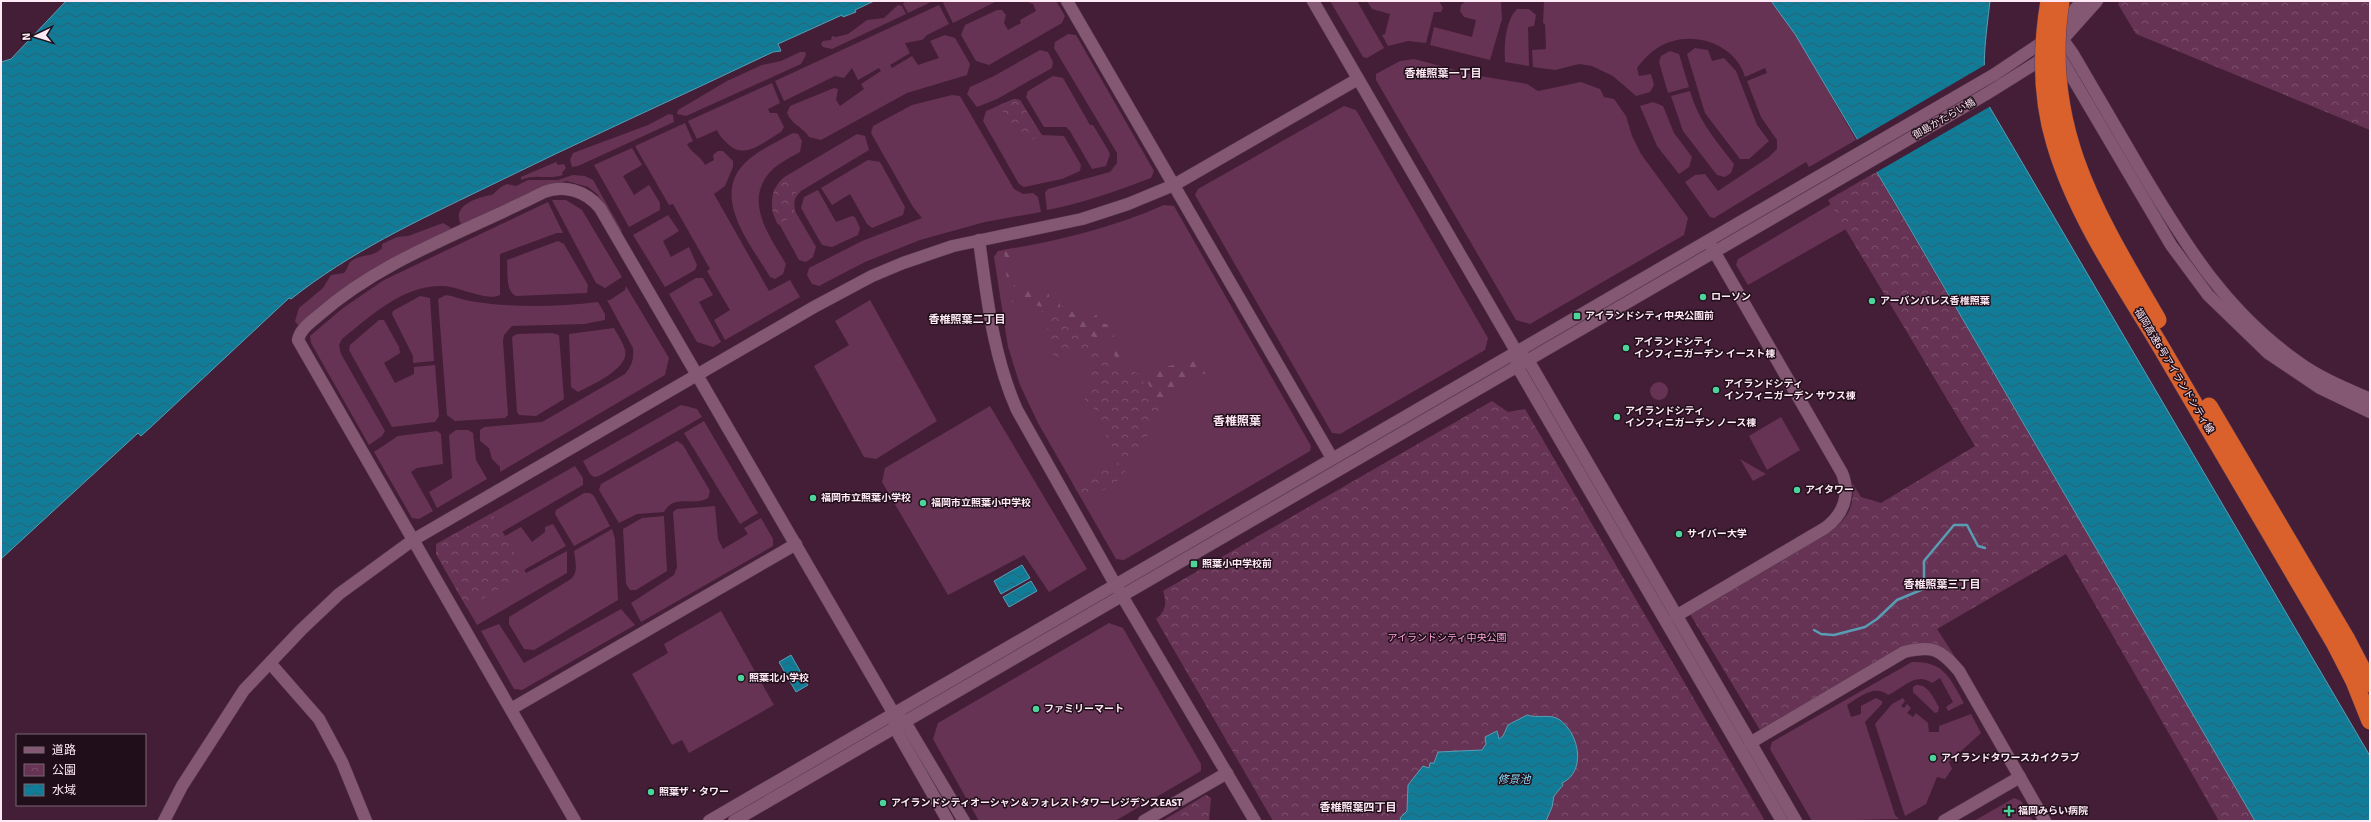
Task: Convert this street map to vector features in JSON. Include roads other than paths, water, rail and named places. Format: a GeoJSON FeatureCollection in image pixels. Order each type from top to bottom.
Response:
{"type":"FeatureCollection","features":[{"type":"Feature","properties":{"kind":"highway","name":"福岡高速6号アイランドシティ線"},"geometry":{"type":"LineString","coordinates":[[2049,1],[2044,54],[2046,98],[2055,144],[2065,174],[2102,248],[2335,644],[2354,681],[2370,721]]}},
{"type":"Feature","properties":{"kind":"highway","name":"福岡高速6号アイランドシティ線"},"geometry":{"type":"LineString","coordinates":[[2061,1],[2057,56],[2059,97],[2068,141],[2091,200],[2140,290],[2346,638],[2370,684]]}},
{"type":"Feature","properties":{"kind":"street"},"geometry":{"type":"LineString","coordinates":[[1067,1],[1332,458]]}},
{"type":"Feature","properties":{"kind":"street"},"geometry":{"type":"LineString","coordinates":[[1313,1],[1516,351],[1528,360],[1796,821]]}},
{"type":"Feature","properties":{"kind":"street"},"geometry":{"type":"LineString","coordinates":[[2057,41],[2082,1]]}},
{"type":"Feature","properties":{"kind":"street"},"geometry":{"type":"LineString","coordinates":[[2032,58],[2057,41],[2097,1]]}},
{"type":"Feature","properties":{"kind":"street"},"geometry":{"type":"LineString","coordinates":[[2057,41],[2181,237],[2219,289],[2270,340],[2299,363],[2324,378],[2370,399]]}},
{"type":"Feature","properties":{"kind":"street"},"geometry":{"type":"LineString","coordinates":[[2057,41],[2171,245],[2208,295],[2268,353],[2320,388],[2370,412]]}},
{"type":"Feature","properties":{"kind":"street","name":"御島かたらい橋"},"geometry":{"type":"LineString","coordinates":[[709,821],[1844,161],[2032,58]]}},
{"type":"Feature","properties":{"kind":"street","name":"御島かたらい橋"},"geometry":{"type":"LineString","coordinates":[[734,821],[1851,173],[2032,58]]}},
{"type":"Feature","properties":{"kind":"street"},"geometry":{"type":"LineString","coordinates":[[164,821],[182,786],[220,724],[244,690],[301,630],[339,594],[413,540],[697,375],[872,276],[903,262],[953,246],[1082,219],[1128,204],[1174,184],[1358,79]]}},
{"type":"Feature","properties":{"kind":"street"},"geometry":{"type":"LineString","coordinates":[[575,821],[298,340],[303,329],[337,299],[378,272],[544,192],[567,189],[576,191],[593,200],[600,208],[894,714],[948,821]]}},
{"type":"Feature","properties":{"kind":"street"},"geometry":{"type":"LineString","coordinates":[[979,240],[993,333],[1008,390],[1027,428],[1115,584],[1255,821]]}},
{"type":"Feature","properties":{"kind":"street"},"geometry":{"type":"LineString","coordinates":[[1676,616],[1825,528],[1836,517],[1846,497],[1842,473],[1708,241]]}},
{"type":"Feature","properties":{"kind":"street"},"geometry":{"type":"LineString","coordinates":[[1516,351],[1517,366],[1782,821]]}},
{"type":"Feature","properties":{"kind":"street"},"geometry":{"type":"LineString","coordinates":[[511,709],[796,544]]}},
{"type":"Feature","properties":{"kind":"street"},"geometry":{"type":"LineString","coordinates":[[1750,743],[1904,652],[1930,648],[1940,651],[1959,671],[2045,821]]}},
{"type":"Feature","properties":{"kind":"street"},"geometry":{"type":"LineString","coordinates":[[270,663],[319,719],[344,766],[366,821]]}},
{"type":"Feature","properties":{"kind":"street"},"geometry":{"type":"LineString","coordinates":[[900,725],[964,821]]}},
{"type":"Feature","properties":{"kind":"street"},"geometry":{"type":"LineString","coordinates":[[1144,821],[1227,773]]}},
{"type":"Feature","properties":{"kind":"street"},"geometry":{"type":"LineString","coordinates":[[1944,821],[2020,777]]}},
{"type":"Feature","properties":{"kind":"water"},"geometry":{"type":"Polygon","coordinates":[[[66,1],[874,1],[855,10],[856,12],[843,17],[842,15],[778,44],[781,51],[773,52],[557,153],[434,213],[385,238],[337,266],[291,299],[289,298],[141,436],[138,433],[1,559],[1,62],[11,59],[66,1]]]}},
{"type":"Feature","properties":{"kind":"water"},"geometry":{"type":"Polygon","coordinates":[[[1771,1],[1990,1],[1984,67],[1986,93],[1989,106],[2370,756],[2370,821],[2255,821],[1895,203],[1795,34],[1771,1]]]}},
{"type":"Feature","properties":{"kind":"water"},"geometry":{"type":"Polygon","coordinates":[[[1022,565],[1030,578],[1001,594],[994,581],[1022,565]]]}},
{"type":"Feature","properties":{"kind":"water"},"geometry":{"type":"Polygon","coordinates":[[[1031,581],[1037,591],[1009,607],[1003,597],[1031,581]]]}},
{"type":"Feature","properties":{"kind":"water"},"geometry":{"type":"Polygon","coordinates":[[[791,655],[808,685],[796,692],[779,662],[791,655]]]}},
{"type":"Feature","properties":{"kind":"water","name":"修景池"},"geometry":{"type":"Polygon","coordinates":[[[1527,715],[1548,716],[1560,720],[1572,735],[1578,753],[1575,771],[1570,778],[1562,783],[1563,785],[1554,796],[1552,807],[1546,821],[1401,821],[1400,818],[1407,811],[1408,785],[1423,766],[1429,768],[1430,763],[1434,763],[1438,752],[1482,750],[1486,744],[1485,737],[1497,731],[1499,739],[1503,736],[1508,725],[1527,715]]]}},
{"type":"Feature","properties":{"kind":"waterway"},"geometry":{"type":"LineString","coordinates":[[1814,630],[1821,634],[1834,635],[1865,627],[1877,619],[1897,600],[1921,590],[1924,581],[1924,561],[1954,525],[1967,525],[1978,546],[1985,548]]}},
{"type":"Feature","properties":{"kind":"place","name":"ローソン"},"geometry":{"type":"Point","coordinates":[1703,297]}},
{"type":"Feature","properties":{"kind":"place","name":"アーバンパレス香椎照葉"},"geometry":{"type":"Point","coordinates":[1872,301]}},
{"type":"Feature","properties":{"kind":"place","name":"アイランドシティ中央公園前"},"geometry":{"type":"Point","coordinates":[1577,316]}},
{"type":"Feature","properties":{"kind":"place","name":"アイランドシティ インフィニガーデン イースト棟"},"geometry":{"type":"Point","coordinates":[1626,348]}},
{"type":"Feature","properties":{"kind":"place","name":"アイランドシティ インフィニガーデン サウス棟"},"geometry":{"type":"Point","coordinates":[1716,390]}},
{"type":"Feature","properties":{"kind":"place","name":"アイランドシティ インフィニガーデン ノース棟"},"geometry":{"type":"Point","coordinates":[1617,417]}},
{"type":"Feature","properties":{"kind":"place","name":"アイタワー"},"geometry":{"type":"Point","coordinates":[1797,490]}},
{"type":"Feature","properties":{"kind":"place","name":"福岡市立照葉小学校"},"geometry":{"type":"Point","coordinates":[813,498]}},
{"type":"Feature","properties":{"kind":"place","name":"福岡市立照葉小中学校"},"geometry":{"type":"Point","coordinates":[923,503]}},
{"type":"Feature","properties":{"kind":"place","name":"サイバー大学"},"geometry":{"type":"Point","coordinates":[1679,534]}},
{"type":"Feature","properties":{"kind":"place","name":"照葉小中学校前"},"geometry":{"type":"Point","coordinates":[1194,564]}},
{"type":"Feature","properties":{"kind":"place","name":"照葉北小学校"},"geometry":{"type":"Point","coordinates":[741,678]}},
{"type":"Feature","properties":{"kind":"place","name":"ファミリーマート"},"geometry":{"type":"Point","coordinates":[1036,709]}},
{"type":"Feature","properties":{"kind":"place","name":"アイランドタワースカイクラブ"},"geometry":{"type":"Point","coordinates":[1933,758]}},
{"type":"Feature","properties":{"kind":"place","name":"照葉ザ・タワー"},"geometry":{"type":"Point","coordinates":[651,792]}},
{"type":"Feature","properties":{"kind":"place","name":"アイランドシティオーシャン＆フォレストタワーレジデンスEAST"},"geometry":{"type":"Point","coordinates":[883,803]}},
{"type":"Feature","properties":{"kind":"place","name":"福岡みらい病院"},"geometry":{"type":"Point","coordinates":[2009,811]}},
{"type":"Feature","properties":{"kind":"district","name":"香椎照葉一丁目"},"geometry":{"type":"Point","coordinates":[1443,73]}},
{"type":"Feature","properties":{"kind":"district","name":"香椎照葉二丁目"},"geometry":{"type":"Point","coordinates":[967,319]}},
{"type":"Feature","properties":{"kind":"district","name":"香椎照葉"},"geometry":{"type":"Point","coordinates":[1237,421]}},
{"type":"Feature","properties":{"kind":"district","name":"香椎照葉三丁目"},"geometry":{"type":"Point","coordinates":[1942,584]}},
{"type":"Feature","properties":{"kind":"district","name":"香椎照葉四丁目"},"geometry":{"type":"Point","coordinates":[1358,807]}},
{"type":"Feature","properties":{"kind":"park label","name":"アイランドシティ中央公園"},"geometry":{"type":"Point","coordinates":[1447,638]}}]}
